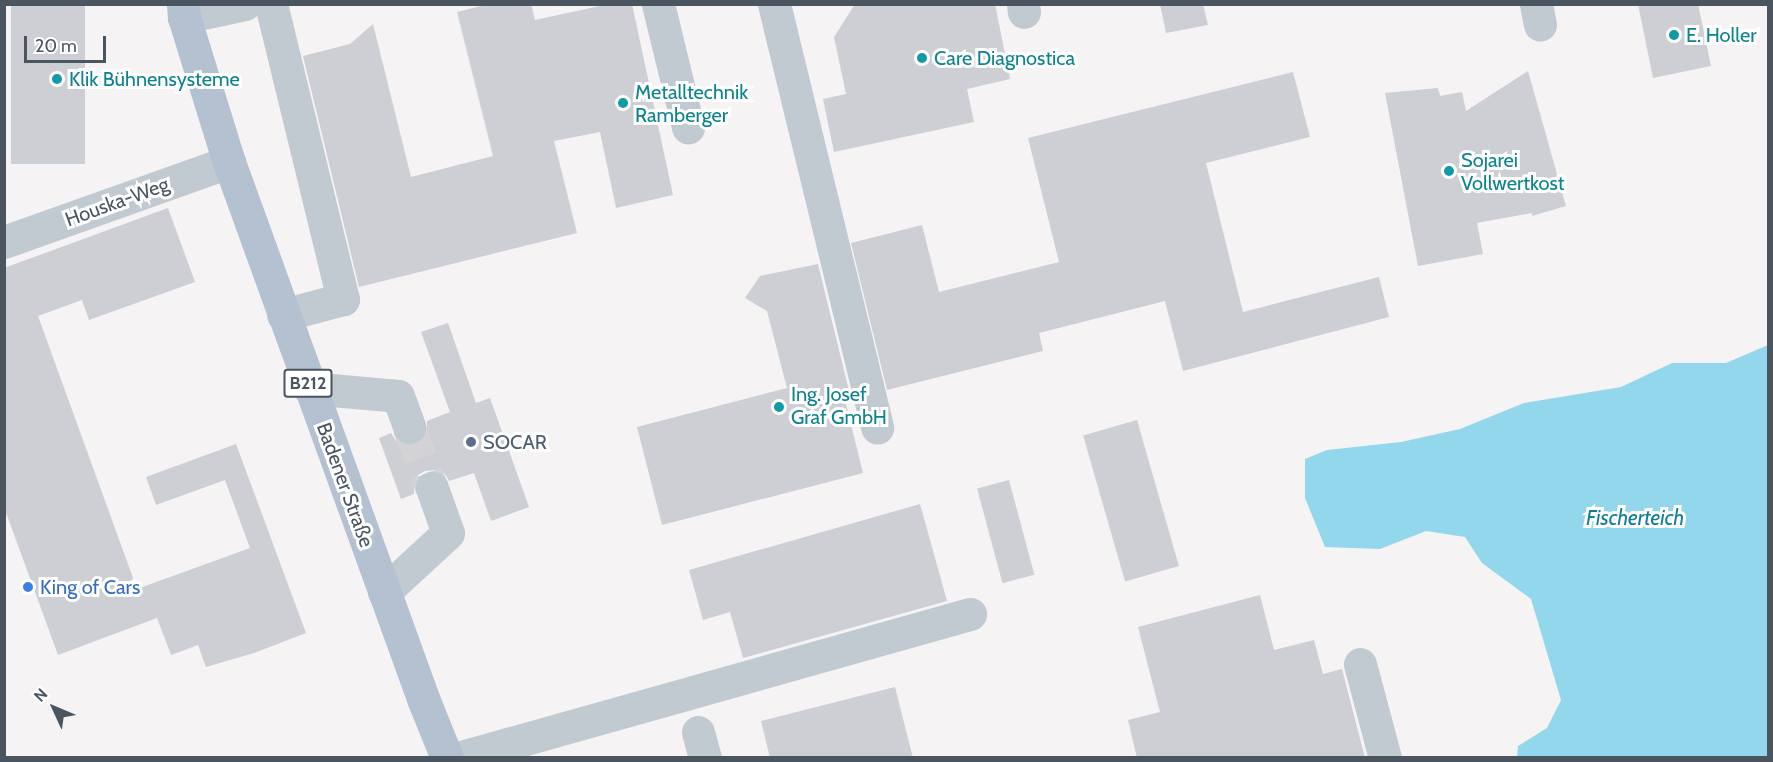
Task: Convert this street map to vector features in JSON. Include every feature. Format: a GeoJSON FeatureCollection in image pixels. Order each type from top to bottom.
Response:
{"type":"FeatureCollection","features":[{"type":"Feature","properties":{"kind":"main road","name":"Badener Straße"},"geometry":{"type":"LineString","coordinates":[[183,11],[229,162],[283,315],[447,758]]}},
{"type":"Feature","properties":{"kind":"street"},"geometry":{"type":"LineString","coordinates":[[183,11],[245,4]]}},
{"type":"Feature","properties":{"kind":"street"},"geometry":{"type":"LineString","coordinates":[[271,4],[343,299],[283,315]]}},
{"type":"Feature","properties":{"kind":"street"},"geometry":{"type":"LineString","coordinates":[[658,4],[688,127]]}},
{"type":"Feature","properties":{"kind":"street"},"geometry":{"type":"LineString","coordinates":[[774,4],[877,428]]}},
{"type":"Feature","properties":{"kind":"street","name":"Houska-Weg"},"geometry":{"type":"LineString","coordinates":[[4,242],[229,162]]}},
{"type":"Feature","properties":{"kind":"street"},"geometry":{"type":"LineString","coordinates":[[309,388],[398,396],[409,427]]}},
{"type":"Feature","properties":{"kind":"street"},"geometry":{"type":"LineString","coordinates":[[384,592],[448,533],[432,488]]}},
{"type":"Feature","properties":{"kind":"street"},"geometry":{"type":"LineString","coordinates":[[458,758],[970,614]]}},
{"type":"Feature","properties":{"kind":"street"},"geometry":{"type":"LineString","coordinates":[[1360,664],[1385,758]]}},
{"type":"Feature","properties":{"kind":"water","name":"Fischerteich"},"geometry":{"type":"Polygon","coordinates":[[[1768,345],[1768,757],[1517,757],[1518,746],[1547,728],[1561,700],[1531,599],[1482,563],[1465,537],[1426,531],[1380,549],[1325,547],[1305,498],[1305,459],[1327,450],[1401,442],[1460,429],[1524,403],[1621,387],[1672,363],[1726,363],[1768,345]]]}},
{"type":"Feature","properties":{"kind":"building","name":"Klik Bühnensysteme"},"geometry":{"type":"Polygon","coordinates":[[[11,4],[85,4],[85,164],[11,164],[11,4]]]}},
{"type":"Feature","properties":{"kind":"building"},"geometry":{"type":"Polygon","coordinates":[[[489,4],[531,4],[535,20],[609,4],[632,4],[673,195],[616,208],[600,132],[554,141],[577,233],[359,287],[303,56],[350,44],[373,24],[411,177],[493,156],[457,12],[489,4]]]}},
{"type":"Feature","properties":{"kind":"building","name":"Care Diagnostica"},"geometry":{"type":"Polygon","coordinates":[[[855,4],[995,4],[1010,79],[967,89],[974,122],[834,152],[823,99],[846,94],[834,37],[855,4]]]}},
{"type":"Feature","properties":{"kind":"building"},"geometry":{"type":"Polygon","coordinates":[[[1160,4],[1203,4],[1208,25],[1166,33],[1160,4]]]}},
{"type":"Feature","properties":{"kind":"building","name":"E. Holler"},"geometry":{"type":"Polygon","coordinates":[[[1638,4],[1698,4],[1711,66],[1653,78],[1638,4]]]}},
{"type":"Feature","properties":{"kind":"building","name":"Sojarei Vollwertkost"},"geometry":{"type":"Polygon","coordinates":[[[1528,71],[1566,206],[1532,216],[1532,213],[1477,223],[1483,254],[1418,266],[1385,93],[1438,88],[1440,96],[1462,92],[1466,111],[1528,71]]]}},
{"type":"Feature","properties":{"kind":"building"},"geometry":{"type":"Polygon","coordinates":[[[1293,72],[1310,137],[1206,163],[1243,312],[1379,277],[1389,317],[1183,371],[1165,301],[1039,333],[1043,351],[887,390],[851,243],[922,225],[939,292],[1059,262],[1028,138],[1293,72]]]}},
{"type":"Feature","properties":{"kind":"building"},"geometry":{"type":"Polygon","coordinates":[[[168,208],[195,282],[89,320],[82,300],[38,316],[137,589],[250,548],[225,480],[156,505],[146,477],[236,444],[306,633],[254,653],[206,667],[198,645],[171,655],[157,618],[58,655],[4,507],[4,268],[168,208]]]}},
{"type":"Feature","properties":{"kind":"building","name":"Ing. Josef Graf GmbH"},"geometry":{"type":"Polygon","coordinates":[[[818,264],[851,399],[845,400],[863,473],[662,525],[637,427],[787,388],[767,311],[745,298],[760,276],[818,264]]]}},
{"type":"Feature","properties":{"kind":"building"},"geometry":{"type":"Polygon","coordinates":[[[448,323],[476,403],[490,398],[529,507],[491,521],[474,473],[449,481],[445,474],[436,470],[425,471],[418,475],[414,484],[414,494],[401,499],[379,438],[391,433],[396,441],[405,445],[416,444],[423,440],[427,431],[427,421],[450,412],[421,332],[448,323]]]}},
{"type":"Feature","properties":{"kind":"building"},"geometry":{"type":"Polygon","coordinates":[[[1137,420],[1179,566],[1125,582],[1083,435],[1137,420]]]}},
{"type":"Feature","properties":{"kind":"building"},"geometry":{"type":"Polygon","coordinates":[[[1009,480],[1034,575],[1002,583],[977,489],[1009,480]]]}},
{"type":"Feature","properties":{"kind":"building"},"geometry":{"type":"Polygon","coordinates":[[[920,504],[947,601],[743,658],[730,612],[703,620],[689,570],[920,504]]]}},
{"type":"Feature","properties":{"kind":"building"},"geometry":{"type":"Polygon","coordinates":[[[1260,595],[1274,650],[1314,640],[1323,674],[1342,669],[1365,758],[1137,758],[1128,720],[1160,712],[1138,627],[1260,595]]]}},
{"type":"Feature","properties":{"kind":"building"},"geometry":{"type":"Polygon","coordinates":[[[895,687],[913,758],[770,758],[761,721],[895,687]]]}},
{"type":"Feature","properties":{"kind":"tunnel"},"geometry":{"type":"LineString","coordinates":[[409,427],[432,488]]}},
{"type":"Feature","properties":{"kind":"place","name":"E. Holler"},"geometry":{"type":"Point","coordinates":[1674,35]}},
{"type":"Feature","properties":{"kind":"place","name":"Care Diagnostica"},"geometry":{"type":"Point","coordinates":[922,58]}},
{"type":"Feature","properties":{"kind":"place","name":"Klik Bühnensysteme"},"geometry":{"type":"Point","coordinates":[57,79]}},
{"type":"Feature","properties":{"kind":"place","name":"Metalltechnik Ramberger"},"geometry":{"type":"Point","coordinates":[623,103]}},
{"type":"Feature","properties":{"kind":"place","name":"Sojarei Vollwertkost"},"geometry":{"type":"Point","coordinates":[1449,171]}},
{"type":"Feature","properties":{"kind":"place","name":"Ing. Josef Graf GmbH"},"geometry":{"type":"Point","coordinates":[779,407]}},
{"type":"Feature","properties":{"kind":"place","name":"SOCAR"},"geometry":{"type":"Point","coordinates":[471,442]}},
{"type":"Feature","properties":{"kind":"place","name":"King of Cars"},"geometry":{"type":"Point","coordinates":[28,587]}}]}
